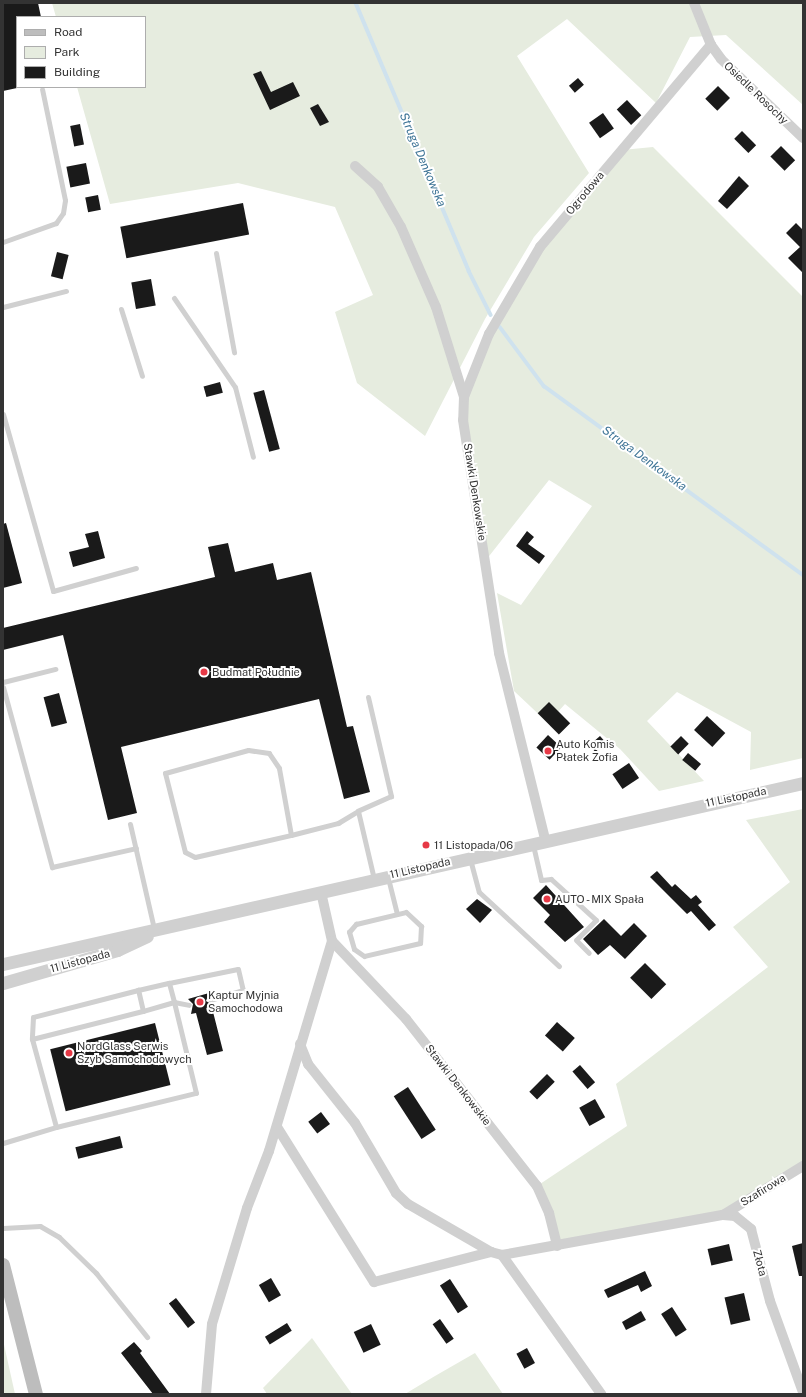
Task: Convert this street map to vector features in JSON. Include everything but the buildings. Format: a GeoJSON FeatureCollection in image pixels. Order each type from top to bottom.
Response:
{"type":"FeatureCollection","features":[{"type":"Feature","properties":{"kind":"main road"},"geometry":{"type":"LineString","coordinates":[[3,1265],[36,1394]]}},
{"type":"Feature","properties":{"kind":"street"},"geometry":{"type":"LineString","coordinates":[[694,3],[711,45]]}},
{"type":"Feature","properties":{"kind":"street","name":"Osiedle Rosochy"},"geometry":{"type":"LineString","coordinates":[[711,45],[744,84],[803,138]]}},
{"type":"Feature","properties":{"kind":"street","name":"Ogrodowa"},"geometry":{"type":"LineString","coordinates":[[464,397],[489,334],[540,247],[711,45]]}},
{"type":"Feature","properties":{"kind":"street","name":"Stawki Denkowskie"},"geometry":{"type":"LineString","coordinates":[[355,166],[378,187],[401,227],[436,307],[464,397],[463,420],[499,653],[538,841]]}},
{"type":"Feature","properties":{"kind":"street","name":"11 Listopada"},"geometry":{"type":"LineString","coordinates":[[3,964],[117,935],[154,932],[469,856],[803,783]]}},
{"type":"Feature","properties":{"kind":"street"},"geometry":{"type":"LineString","coordinates":[[206,1394],[212,1324],[277,1127],[300,1044],[332,941],[322,892]]}},
{"type":"Feature","properties":{"kind":"street","name":"11 Listopada"},"geometry":{"type":"LineString","coordinates":[[3,983],[117,950],[154,932]]}},
{"type":"Feature","properties":{"kind":"street","name":"Stawki Denkowskie"},"geometry":{"type":"LineString","coordinates":[[332,941],[406,1019],[536,1186],[549,1213],[557,1246]]}},
{"type":"Feature","properties":{"kind":"street"},"geometry":{"type":"LineString","coordinates":[[300,1044],[308,1064],[355,1122],[396,1193],[408,1204],[491,1252],[502,1255],[723,1215]]}},
{"type":"Feature","properties":{"kind":"street"},"geometry":{"type":"LineString","coordinates":[[277,1127],[374,1282],[491,1252]]}},
{"type":"Feature","properties":{"kind":"street","name":"Szafirowa"},"geometry":{"type":"LineString","coordinates":[[723,1215],[803,1166]]}},
{"type":"Feature","properties":{"kind":"street","name":"Złota"},"geometry":{"type":"LineString","coordinates":[[723,1215],[735,1216],[752,1229],[781,1328],[803,1392]]}},
{"type":"Feature","properties":{"kind":"street"},"geometry":{"type":"LineString","coordinates":[[502,1255],[601,1394]]}},
{"type":"Feature","properties":{"kind":"lane"},"geometry":{"type":"LineString","coordinates":[[3,242],[56,223],[64,213],[65,200],[42,89]]}},
{"type":"Feature","properties":{"kind":"lane"},"geometry":{"type":"LineString","coordinates":[[216,253],[234,352]]}},
{"type":"Feature","properties":{"kind":"lane"},"geometry":{"type":"LineString","coordinates":[[3,307],[66,292]]}},
{"type":"Feature","properties":{"kind":"lane"},"geometry":{"type":"LineString","coordinates":[[174,298],[235,387],[253,457]]}},
{"type":"Feature","properties":{"kind":"lane"},"geometry":{"type":"LineString","coordinates":[[121,309],[142,376]]}},
{"type":"Feature","properties":{"kind":"lane"},"geometry":{"type":"LineString","coordinates":[[3,414],[53,591],[136,568]]}},
{"type":"Feature","properties":{"kind":"lane"},"geometry":{"type":"LineString","coordinates":[[3,682],[55,669]]}},
{"type":"Feature","properties":{"kind":"lane"},"geometry":{"type":"LineString","coordinates":[[3,686],[52,867],[136,848]]}},
{"type":"Feature","properties":{"kind":"lane"},"geometry":{"type":"LineString","coordinates":[[291,835],[279,768],[269,753],[248,750],[165,773],[189,854],[201,856],[291,835],[338,823],[358,811],[391,796],[368,697]]}},
{"type":"Feature","properties":{"kind":"lane"},"geometry":{"type":"LineString","coordinates":[[358,811],[374,878]]}},
{"type":"Feature","properties":{"kind":"lane"},"geometry":{"type":"LineString","coordinates":[[130,824],[154,932]]}},
{"type":"Feature","properties":{"kind":"lane"},"geometry":{"type":"LineString","coordinates":[[538,841],[541,880],[551,879],[596,920],[576,940],[589,953]]}},
{"type":"Feature","properties":{"kind":"lane"},"geometry":{"type":"LineString","coordinates":[[469,856],[478,892],[559,966]]}},
{"type":"Feature","properties":{"kind":"lane"},"geometry":{"type":"LineString","coordinates":[[387,875],[397,913]]}},
{"type":"Feature","properties":{"kind":"lane"},"geometry":{"type":"LineString","coordinates":[[406,912],[420,926],[420,942],[358,954],[349,932],[353,926],[397,913],[406,912]]}},
{"type":"Feature","properties":{"kind":"lane"},"geometry":{"type":"LineString","coordinates":[[56,1127],[32,1039],[33,1017],[138,990],[238,969],[243,990],[210,1000]]}},
{"type":"Feature","properties":{"kind":"lane"},"geometry":{"type":"LineString","coordinates":[[3,1143],[56,1127],[196,1094],[169,983]]}},
{"type":"Feature","properties":{"kind":"lane"},"geometry":{"type":"LineString","coordinates":[[138,990],[143,1011]]}},
{"type":"Feature","properties":{"kind":"lane"},"geometry":{"type":"LineString","coordinates":[[32,1039],[174,1002],[189,1005]]}},
{"type":"Feature","properties":{"kind":"lane"},"geometry":{"type":"LineString","coordinates":[[3,1228],[40,1226],[59,1237],[96,1273],[147,1337]]}},
{"type":"Feature","properties":{"kind":"green space"},"geometry":{"type":"Polygon","coordinates":[[[52,3],[803,3],[803,105],[726,35],[690,37],[656,103],[567,19],[517,56],[589,173],[534,237],[485,319],[425,436],[357,383],[335,312],[373,295],[335,207],[238,183],[110,204],[77,88],[146,88],[146,16],[56,16],[52,3]]]}},
{"type":"Feature","properties":{"kind":"green space"},"geometry":{"type":"Polygon","coordinates":[[[653,147],[803,297],[803,758],[750,770],[751,732],[677,692],[647,721],[704,781],[659,791],[620,749],[565,704],[548,723],[514,691],[497,593],[521,605],[592,506],[549,480],[486,560],[464,397],[489,334],[540,247],[622,150],[653,147]]]}},
{"type":"Feature","properties":{"kind":"green space"},"geometry":{"type":"Polygon","coordinates":[[[803,809],[803,1166],[723,1215],[557,1246],[537,1186],[627,1126],[616,1084],[768,967],[733,927],[790,882],[746,820],[803,809]]]}},
{"type":"Feature","properties":{"kind":"green space"},"geometry":{"type":"Polygon","coordinates":[[[312,1338],[352,1394],[267,1394],[263,1388],[312,1338]]]}},
{"type":"Feature","properties":{"kind":"green space"},"geometry":{"type":"Polygon","coordinates":[[[3,1340],[15,1394],[3,1394],[3,1340]]]}},
{"type":"Feature","properties":{"kind":"green space"},"geometry":{"type":"Polygon","coordinates":[[[475,1353],[503,1394],[405,1394],[435,1376],[475,1353]]]}},
{"type":"Feature","properties":{"kind":"waterway","name":"Struga Denkowska"},"geometry":{"type":"LineString","coordinates":[[356,3],[469,271],[491,315]]}},
{"type":"Feature","properties":{"kind":"waterway","name":"Struga Denkowska"},"geometry":{"type":"LineString","coordinates":[[500,327],[544,386],[803,575]]}},
{"type":"Feature","properties":{"kind":"place","name":"Budmat Południe"},"geometry":{"type":"Point","coordinates":[204,672]}},
{"type":"Feature","properties":{"kind":"place","name":"Auto Komis Płatek Zofia"},"geometry":{"type":"Point","coordinates":[548,751]}},
{"type":"Feature","properties":{"kind":"place","name":"11 Listopada/06"},"geometry":{"type":"Point","coordinates":[426,845]}},
{"type":"Feature","properties":{"kind":"place","name":"AUTO - MIX Spała"},"geometry":{"type":"Point","coordinates":[547,899]}},
{"type":"Feature","properties":{"kind":"place","name":"Kaptur Myjnia Samochodowa"},"geometry":{"type":"Point","coordinates":[200,1002]}},
{"type":"Feature","properties":{"kind":"place","name":"NordGlass Serwis Szyb Samochodowych"},"geometry":{"type":"Point","coordinates":[69,1053]}}]}
